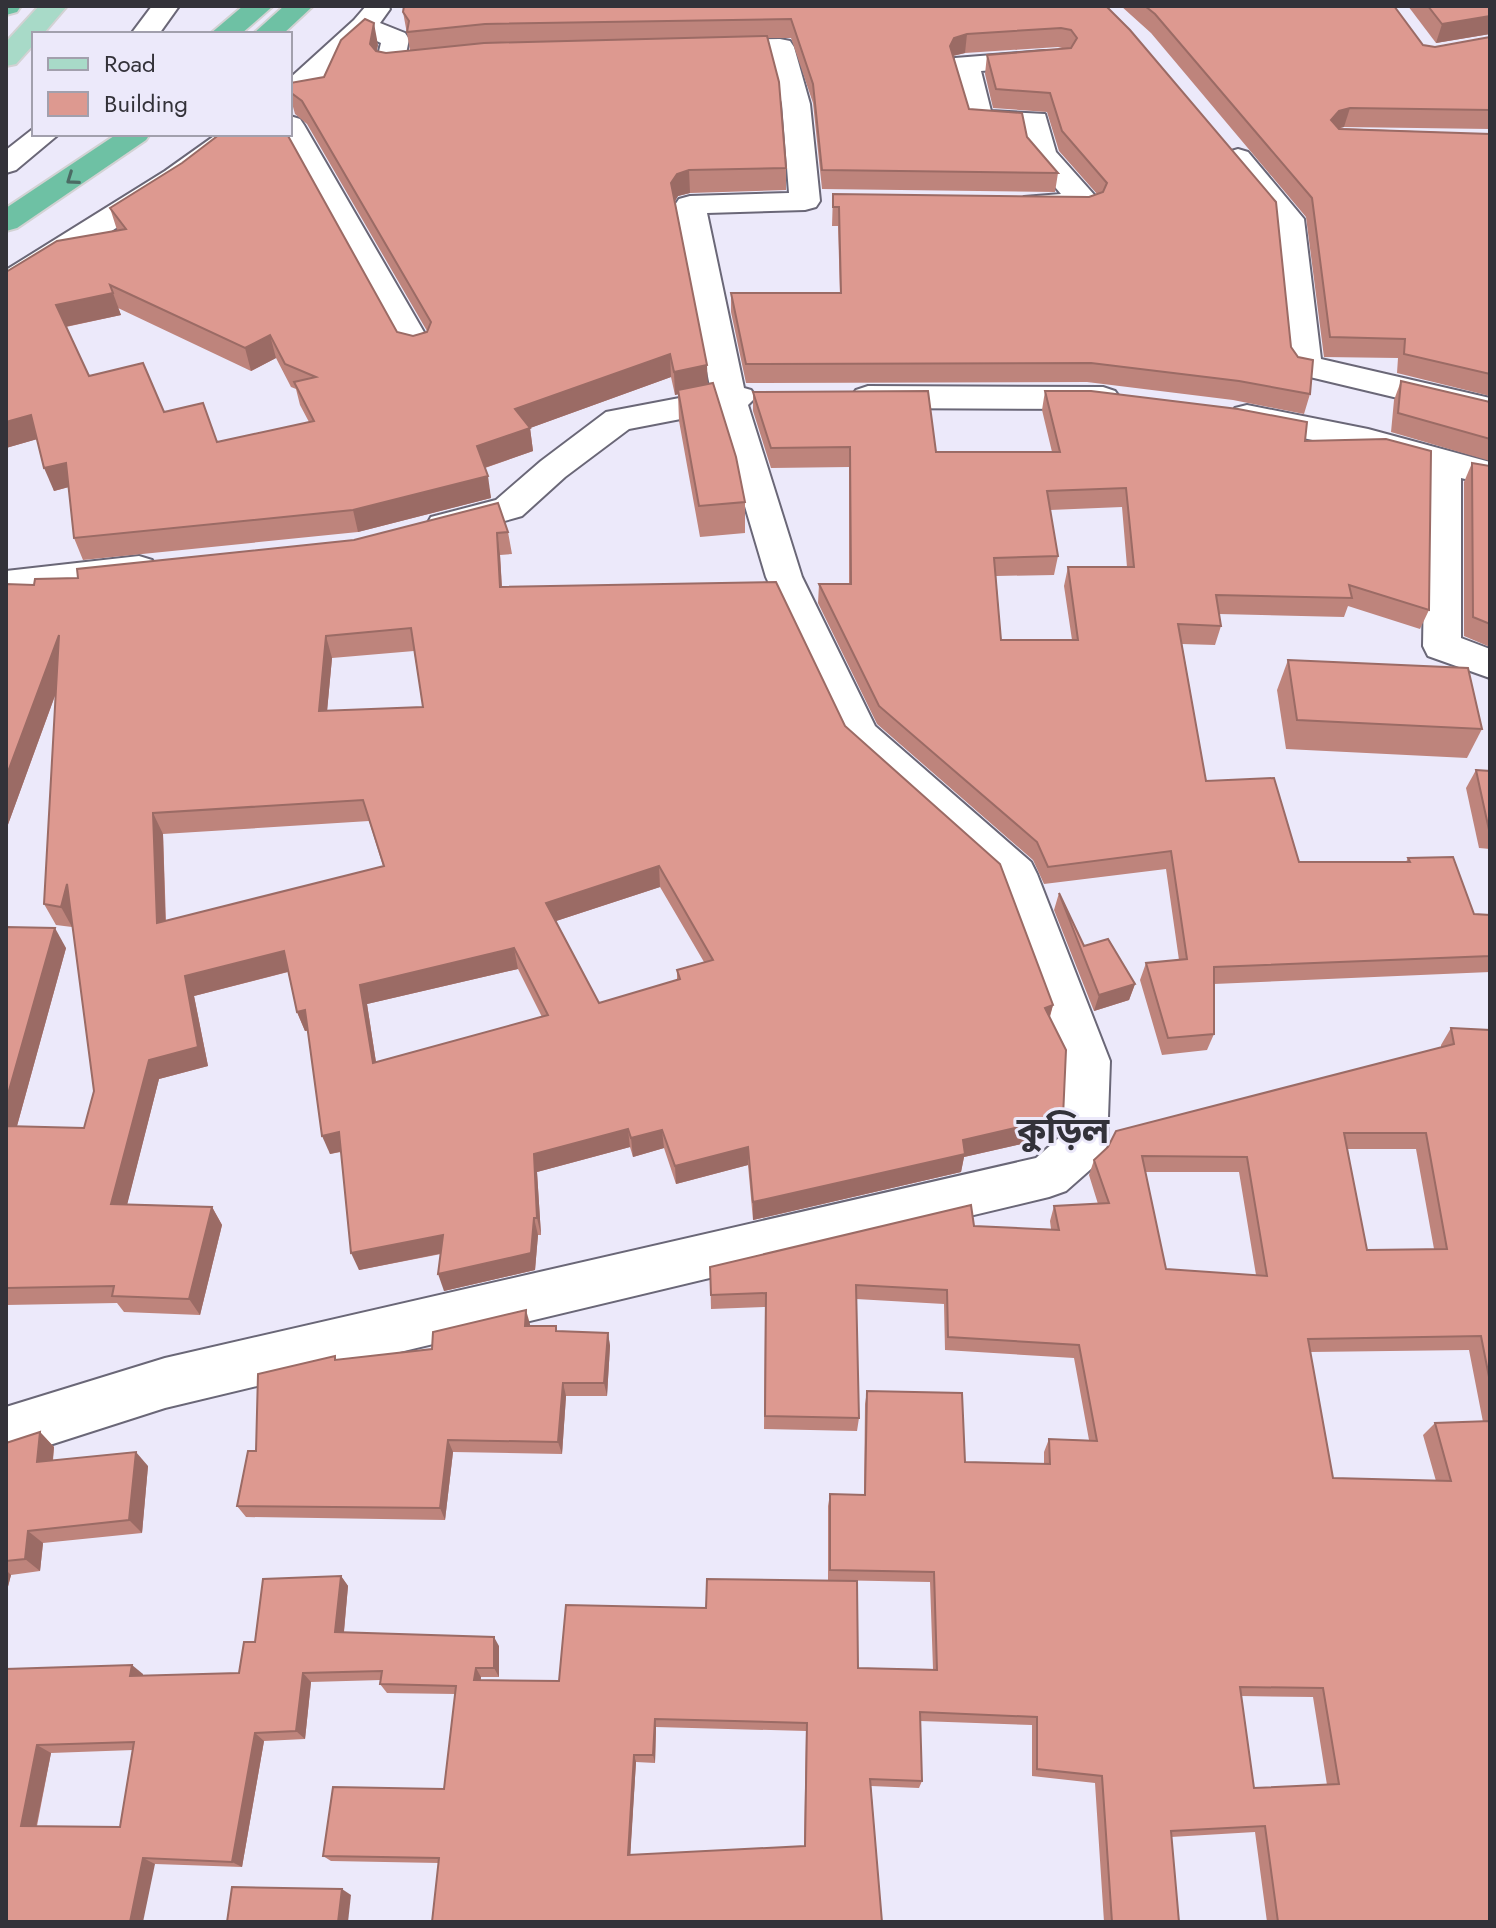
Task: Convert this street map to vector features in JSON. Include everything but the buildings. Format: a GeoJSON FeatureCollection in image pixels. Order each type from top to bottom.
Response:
{"type":"FeatureCollection","features":[{"type":"Feature","properties":{"kind":"highway"},"geometry":{"type":"LineString","coordinates":[[227,32],[260,6]]}},
{"type":"Feature","properties":{"kind":"highway"},"geometry":{"type":"LineString","coordinates":[[269,32],[300,6]]}},
{"type":"Feature","properties":{"kind":"highway"},"geometry":{"type":"LineString","coordinates":[[6,190],[87,136]]}},
{"type":"Feature","properties":{"kind":"highway"},"geometry":{"type":"LineString","coordinates":[[6,222],[133,136]]}},
{"type":"Feature","properties":{"kind":"main road"},"geometry":{"type":"LineString","coordinates":[[6,58],[54,6]]}},
{"type":"Feature","properties":{"kind":"street"},"geometry":{"type":"LineString","coordinates":[[146,32],[166,6]]}},
{"type":"Feature","properties":{"kind":"street"},"geometry":{"type":"LineString","coordinates":[[292,91],[372,16],[395,39],[390,64],[459,57]]}},
{"type":"Feature","properties":{"kind":"street"},"geometry":{"type":"LineString","coordinates":[[675,49],[780,47],[796,104],[805,201]]}},
{"type":"Feature","properties":{"kind":"street"},"geometry":{"type":"LineString","coordinates":[[1008,203],[1086,204],[1042,154],[1035,120],[979,120],[965,64],[1058,58]]}},
{"type":"Feature","properties":{"kind":"street"},"geometry":{"type":"LineString","coordinates":[[292,129],[416,346]]}},
{"type":"Feature","properties":{"kind":"street"},"geometry":{"type":"LineString","coordinates":[[6,164],[42,136]]}},
{"type":"Feature","properties":{"kind":"street"},"geometry":{"type":"LineString","coordinates":[[6,284],[176,177],[233,136]]}},
{"type":"Feature","properties":{"kind":"street"},"geometry":{"type":"LineString","coordinates":[[1221,137],[1289,219],[1305,366],[1490,409]]}},
{"type":"Feature","properties":{"kind":"street"},"geometry":{"type":"LineString","coordinates":[[6,1433],[165,1383],[1049,1176],[1083,1146],[1087,1061],[1016,874],[860,735],[784,577],[729,397],[690,205],[836,202]]}},
{"type":"Feature","properties":{"kind":"street"},"geometry":{"type":"LineString","coordinates":[[838,397],[1087,396],[1131,402]]}},
{"type":"Feature","properties":{"kind":"street"},"geometry":{"type":"LineString","coordinates":[[419,533],[509,508],[553,469],[618,420],[729,397],[776,397]]}},
{"type":"Feature","properties":{"kind":"street"},"geometry":{"type":"LineString","coordinates":[[1219,412],[1368,440],[1490,474]]}},
{"type":"Feature","properties":{"kind":"street"},"geometry":{"type":"LineString","coordinates":[[1444,460],[1442,646],[1490,664]]}},
{"type":"Feature","properties":{"kind":"street"},"geometry":{"type":"LineString","coordinates":[[6,584],[173,566]]}},
{"type":"Feature","properties":{"kind":"district","name":"কুড়িল"},"geometry":{"type":"Point","coordinates":[1063,1130]}}]}
